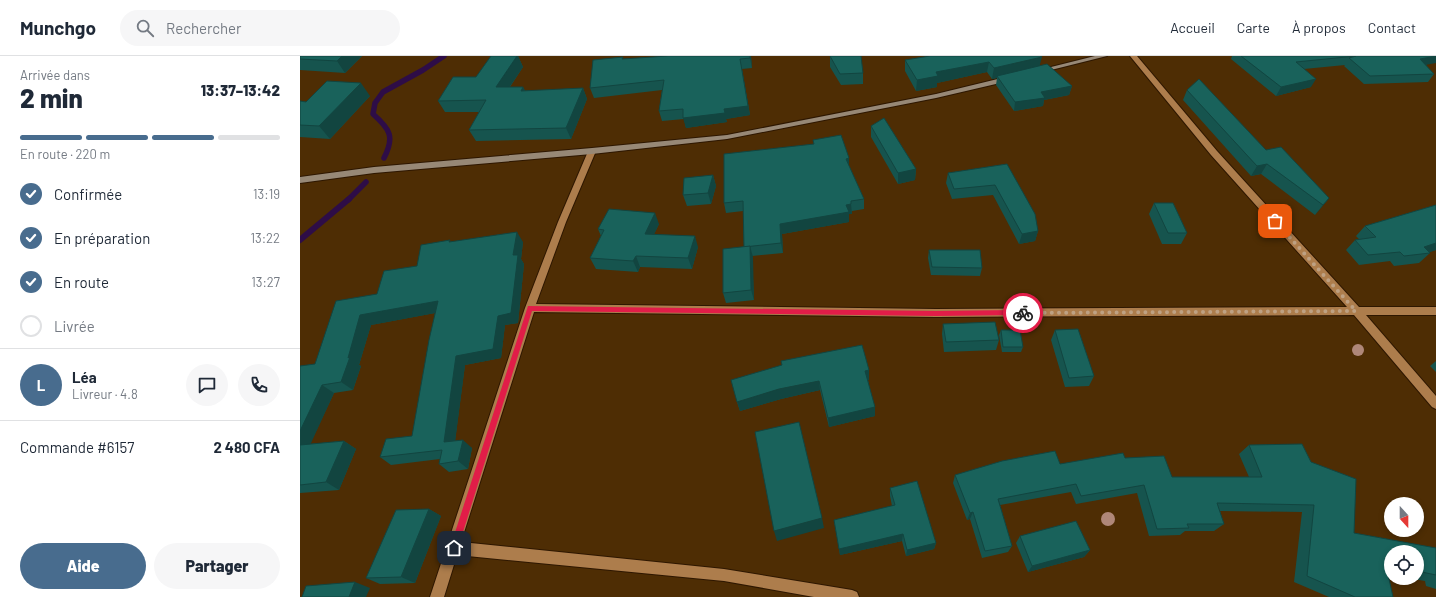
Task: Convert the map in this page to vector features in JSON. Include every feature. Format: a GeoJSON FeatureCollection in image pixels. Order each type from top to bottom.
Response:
{"type":"FeatureCollection","features":[{"type":"Feature","properties":{"kind":"street"},"geometry":{"type":"LineString","coordinates":[[1034,72],[1104,56]]}},
{"type":"Feature","properties":{"kind":"street"},"geometry":{"type":"LineString","coordinates":[[1133,56],[1214,153],[1356,311],[1436,404]]}},
{"type":"Feature","properties":{"kind":"street"},"geometry":{"type":"LineString","coordinates":[[300,180],[374,170],[592,151],[727,136],[936,96],[1019,76]]}},
{"type":"Feature","properties":{"kind":"street"},"geometry":{"type":"LineString","coordinates":[[437,597],[530,308],[562,222],[592,151]]}},
{"type":"Feature","properties":{"kind":"street"},"geometry":{"type":"LineString","coordinates":[[530,308],[936,314],[1436,311]]}},
{"type":"Feature","properties":{"kind":"street"},"geometry":{"type":"LineString","coordinates":[[454,548],[724,575],[852,597]]}},
{"type":"Feature","properties":{"kind":"building"},"geometry":{"type":"Polygon","coordinates":[[[300,56],[342,56],[337,61],[300,59],[300,56]]]}},
{"type":"Feature","properties":{"kind":"building"},"geometry":{"type":"Polygon","coordinates":[[[491,56],[517,56],[496,87],[523,87],[521,91],[583,88],[566,128],[469,130],[486,100],[438,101],[453,77],[476,77],[491,56]]]}},
{"type":"Feature","properties":{"kind":"building"},"geometry":{"type":"Polygon","coordinates":[[[668,56],[750,56],[750,58],[740,59],[748,106],[724,109],[725,113],[683,118],[683,109],[659,111],[664,80],[590,88],[593,60],[623,57],[622,59],[668,56]]]}},
{"type":"Feature","properties":{"kind":"building"},"geometry":{"type":"Polygon","coordinates":[[[830,56],[861,56],[863,73],[840,74],[830,56]]]}},
{"type":"Feature","properties":{"kind":"building"},"geometry":{"type":"Polygon","coordinates":[[[930,56],[1042,57],[994,68],[989,62],[936,72],[938,76],[917,80],[905,60],[930,56]]]}},
{"type":"Feature","properties":{"kind":"building"},"geometry":{"type":"Polygon","coordinates":[[[1241,56],[1356,56],[1296,62],[1316,79],[1281,87],[1241,56]]]}},
{"type":"Feature","properties":{"kind":"building"},"geometry":{"type":"Polygon","coordinates":[[[1356,56],[1436,56],[1420,59],[1434,74],[1370,76],[1349,58],[1356,56]]]}},
{"type":"Feature","properties":{"kind":"building"},"geometry":{"type":"Polygon","coordinates":[[[1047,64],[1072,86],[1041,92],[1045,98],[1015,102],[997,76],[1047,64]]]}},
{"type":"Feature","properties":{"kind":"building"},"geometry":{"type":"Polygon","coordinates":[[[1199,79],[1266,150],[1281,147],[1329,198],[1323,205],[1267,164],[1257,166],[1187,90],[1199,79]]]}},
{"type":"Feature","properties":{"kind":"building"},"geometry":{"type":"Polygon","coordinates":[[[327,81],[361,83],[319,126],[300,125],[300,101],[306,102],[327,81]]]}},
{"type":"Feature","properties":{"kind":"building"},"geometry":{"type":"Polygon","coordinates":[[[884,118],[916,169],[898,173],[871,126],[884,118]]]}},
{"type":"Feature","properties":{"kind":"building"},"geometry":{"type":"Polygon","coordinates":[[[841,135],[849,158],[846,159],[864,199],[851,201],[851,204],[846,205],[849,212],[780,224],[781,243],[744,247],[743,201],[724,203],[724,154],[814,144],[813,140],[841,135]]]}},
{"type":"Feature","properties":{"kind":"building"},"geometry":{"type":"Polygon","coordinates":[[[1007,164],[1035,214],[1038,231],[1022,234],[995,185],[954,189],[948,173],[1007,164]]]}},
{"type":"Feature","properties":{"kind":"building"},"geometry":{"type":"Polygon","coordinates":[[[713,175],[708,193],[683,195],[684,178],[713,175]]]}},
{"type":"Feature","properties":{"kind":"building"},"geometry":{"type":"Polygon","coordinates":[[[1154,203],[1173,203],[1187,233],[1168,233],[1154,203]]]}},
{"type":"Feature","properties":{"kind":"building"},"geometry":{"type":"Polygon","coordinates":[[[1436,205],[1436,243],[1424,247],[1430,253],[1404,256],[1400,252],[1368,255],[1355,240],[1376,237],[1365,226],[1436,205]]]}},
{"type":"Feature","properties":{"kind":"building"},"geometry":{"type":"Polygon","coordinates":[[[609,209],[655,213],[645,234],[695,236],[688,258],[636,256],[633,261],[590,258],[604,230],[598,229],[609,209]]]}},
{"type":"Feature","properties":{"kind":"building"},"geometry":{"type":"Polygon","coordinates":[[[517,232],[513,255],[518,255],[511,313],[498,316],[493,349],[456,356],[444,442],[463,440],[458,461],[439,464],[442,450],[380,457],[386,439],[412,436],[429,340],[438,301],[360,315],[348,358],[350,357],[341,382],[322,385],[300,431],[300,366],[315,364],[336,301],[377,294],[384,271],[417,266],[421,245],[517,232]]]}},
{"type":"Feature","properties":{"kind":"building"},"geometry":{"type":"Polygon","coordinates":[[[750,246],[751,290],[723,293],[723,249],[750,246]]]}},
{"type":"Feature","properties":{"kind":"building"},"geometry":{"type":"Polygon","coordinates":[[[929,250],[980,250],[982,268],[932,267],[929,250]]]}},
{"type":"Feature","properties":{"kind":"building"},"geometry":{"type":"Polygon","coordinates":[[[995,322],[999,340],[946,342],[943,324],[995,322]]]}},
{"type":"Feature","properties":{"kind":"building"},"geometry":{"type":"Polygon","coordinates":[[[1078,329],[1094,376],[1069,378],[1055,330],[1078,329]]]}},
{"type":"Feature","properties":{"kind":"building"},"geometry":{"type":"Polygon","coordinates":[[[1001,330],[1020,330],[1023,347],[1003,347],[1001,330]]]}},
{"type":"Feature","properties":{"kind":"building"},"geometry":{"type":"Polygon","coordinates":[[[862,345],[869,370],[865,371],[875,407],[828,418],[819,381],[779,389],[737,402],[731,380],[782,365],[781,361],[862,345]]]}},
{"type":"Feature","properties":{"kind":"building"},"geometry":{"type":"Polygon","coordinates":[[[799,422],[822,518],[774,531],[755,432],[799,422]]]}},
{"type":"Feature","properties":{"kind":"building"},"geometry":{"type":"Polygon","coordinates":[[[344,441],[326,482],[300,485],[300,445],[344,441]]]}},
{"type":"Feature","properties":{"kind":"building"},"geometry":{"type":"Polygon","coordinates":[[[1302,444],[1311,462],[1356,479],[1354,533],[1420,545],[1384,545],[1384,585],[1390,585],[1393,597],[1355,597],[1307,576],[1314,505],[1217,503],[1224,524],[1187,524],[1189,528],[1157,529],[1144,485],[1081,496],[1076,484],[998,499],[1012,546],[985,551],[973,512],[970,513],[955,475],[1002,461],[1055,451],[1060,464],[1123,453],[1125,458],[1164,456],[1172,477],[1262,477],[1249,445],[1302,444]]]}},
{"type":"Feature","properties":{"kind":"building"},"geometry":{"type":"Polygon","coordinates":[[[917,481],[936,543],[907,550],[903,534],[839,549],[834,520],[895,505],[890,488],[917,481]]]}},
{"type":"Feature","properties":{"kind":"building"},"geometry":{"type":"Polygon","coordinates":[[[429,509],[401,577],[366,578],[396,510],[429,509]]]}},
{"type":"Feature","properties":{"kind":"building"},"geometry":{"type":"Polygon","coordinates":[[[1076,521],[1090,550],[1032,566],[1020,536],[1076,521]]]}},
{"type":"Feature","properties":{"kind":"building"},"geometry":{"type":"Polygon","coordinates":[[[1424,546],[1436,548],[1436,575],[1424,572],[1424,546]]]}},
{"type":"Feature","properties":{"kind":"building"},"geometry":{"type":"Polygon","coordinates":[[[355,582],[349,597],[302,597],[306,586],[355,582]]]}},
{"type":"Feature","properties":{"kind":"waterway"},"geometry":{"type":"LineString","coordinates":[[384,158],[390,139],[387,129],[373,114],[375,103],[383,92],[423,70],[444,56]]}},
{"type":"Feature","properties":{"kind":"waterway"},"geometry":{"type":"LineString","coordinates":[[349,199],[366,182]]}},
{"type":"Feature","properties":{"kind":"waterway"},"geometry":{"type":"LineString","coordinates":[[300,240],[349,199]]}},
{"type":"Feature","properties":{"kind":"way so far"},"geometry":{"type":"LineString","coordinates":[[1023,313],[1356,311],[1275,221]]}},
{"type":"Feature","properties":{"kind":"route"},"geometry":{"type":"LineString","coordinates":[[454,548],[530,308],[936,314],[1023,313]]}}]}
